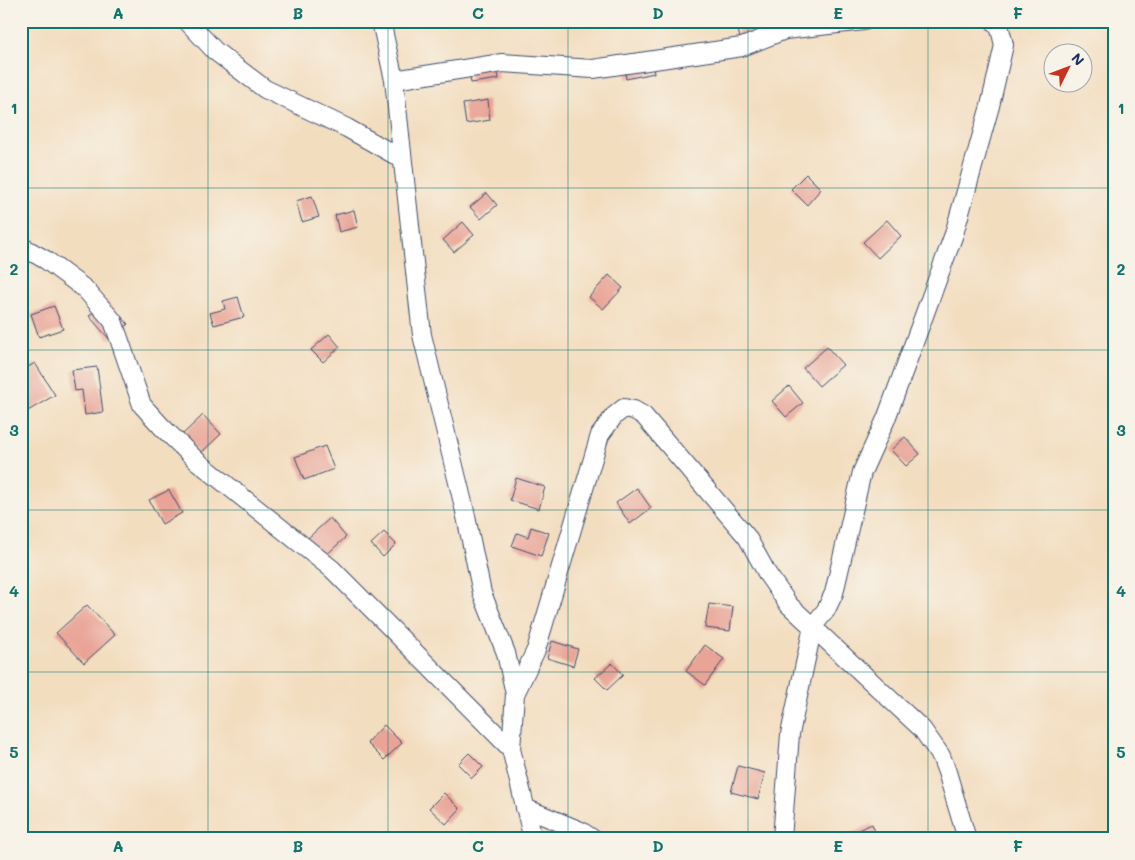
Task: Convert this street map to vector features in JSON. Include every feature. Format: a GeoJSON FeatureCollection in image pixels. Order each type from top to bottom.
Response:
{"type":"FeatureCollection","features":[{"type":"Feature","properties":{"kind":"street"},"geometry":{"type":"LineString","coordinates":[[187,21],[216,51],[265,90],[347,128],[402,159]]}},
{"type":"Feature","properties":{"kind":"street"},"geometry":{"type":"LineString","coordinates":[[381,21],[394,80],[422,336],[462,499],[482,593],[506,653],[514,694],[511,749],[533,839]]}},
{"type":"Feature","properties":{"kind":"street"},"geometry":{"type":"LineString","coordinates":[[394,80],[502,63],[593,69],[742,47],[784,30],[864,21]]}},
{"type":"Feature","properties":{"kind":"street"},"geometry":{"type":"LineString","coordinates":[[782,839],[790,734],[813,626],[826,610],[834,593],[862,472],[886,419],[954,234],[990,106],[1004,45],[1000,29],[994,21]]}},
{"type":"Feature","properties":{"kind":"street"},"geometry":{"type":"LineString","coordinates":[[21,246],[46,260],[86,289],[112,321],[142,405],[162,427],[197,462],[332,568],[511,749]]}},
{"type":"Feature","properties":{"kind":"street"},"geometry":{"type":"LineString","coordinates":[[514,694],[536,650],[600,435],[614,416],[624,408],[634,410],[644,416],[747,536],[768,575],[789,605],[922,729],[941,756],[948,772],[967,839]]}},
{"type":"Feature","properties":{"kind":"street"},"geometry":{"type":"LineString","coordinates":[[525,808],[581,831],[593,839]]}},
{"type":"Feature","properties":{"kind":"building"},"geometry":{"type":"Polygon","coordinates":[[[760,21],[765,45],[743,50],[737,26],[760,21]]]}},
{"type":"Feature","properties":{"kind":"building"},"geometry":{"type":"Polygon","coordinates":[[[495,55],[499,79],[471,83],[467,60],[495,55]]]}},
{"type":"Feature","properties":{"kind":"building"},"geometry":{"type":"Polygon","coordinates":[[[650,55],[654,73],[626,79],[623,60],[650,55]]]}},
{"type":"Feature","properties":{"kind":"building"},"geometry":{"type":"Polygon","coordinates":[[[488,100],[490,120],[466,124],[463,104],[488,100]]]}},
{"type":"Feature","properties":{"kind":"building"},"geometry":{"type":"Polygon","coordinates":[[[806,174],[821,189],[807,205],[791,189],[806,174]]]}},
{"type":"Feature","properties":{"kind":"building"},"geometry":{"type":"Polygon","coordinates":[[[487,193],[497,205],[481,219],[470,207],[487,193]]]}},
{"type":"Feature","properties":{"kind":"building"},"geometry":{"type":"Polygon","coordinates":[[[312,196],[319,217],[302,222],[296,201],[312,196]]]}},
{"type":"Feature","properties":{"kind":"building"},"geometry":{"type":"Polygon","coordinates":[[[354,210],[358,227],[339,232],[335,215],[354,210]]]}},
{"type":"Feature","properties":{"kind":"building"},"geometry":{"type":"Polygon","coordinates":[[[887,220],[901,236],[878,258],[863,242],[887,220]]]}},
{"type":"Feature","properties":{"kind":"building"},"geometry":{"type":"Polygon","coordinates":[[[463,222],[474,235],[454,252],[443,240],[463,222]]]}},
{"type":"Feature","properties":{"kind":"building"},"geometry":{"type":"Polygon","coordinates":[[[609,275],[623,288],[603,309],[589,297],[609,275]]]}},
{"type":"Feature","properties":{"kind":"building"},"geometry":{"type":"Polygon","coordinates":[[[238,297],[244,317],[214,325],[210,313],[225,309],[223,301],[238,297]]]}},
{"type":"Feature","properties":{"kind":"building"},"geometry":{"type":"Polygon","coordinates":[[[107,301],[128,324],[110,340],[89,316],[107,301]]]}},
{"type":"Feature","properties":{"kind":"building"},"geometry":{"type":"Polygon","coordinates":[[[54,306],[63,329],[39,337],[31,314],[54,306]]]}},
{"type":"Feature","properties":{"kind":"building"},"geometry":{"type":"Polygon","coordinates":[[[329,334],[340,347],[323,362],[311,350],[329,334]]]}},
{"type":"Feature","properties":{"kind":"building"},"geometry":{"type":"Polygon","coordinates":[[[827,347],[843,365],[819,386],[803,368],[827,347]]]}},
{"type":"Feature","properties":{"kind":"building"},"geometry":{"type":"Polygon","coordinates":[[[35,363],[55,395],[21,415],[21,371],[35,363]]]}},
{"type":"Feature","properties":{"kind":"building"},"geometry":{"type":"Polygon","coordinates":[[[97,367],[103,412],[85,415],[82,390],[75,391],[72,370],[97,367]]]}},
{"type":"Feature","properties":{"kind":"building"},"geometry":{"type":"Polygon","coordinates":[[[789,386],[803,403],[786,417],[772,401],[789,386]]]}},
{"type":"Feature","properties":{"kind":"building"},"geometry":{"type":"Polygon","coordinates":[[[203,415],[221,434],[200,454],[182,435],[203,415]]]}},
{"type":"Feature","properties":{"kind":"building"},"geometry":{"type":"Polygon","coordinates":[[[905,437],[920,454],[906,466],[891,450],[905,437]]]}},
{"type":"Feature","properties":{"kind":"building"},"geometry":{"type":"Polygon","coordinates":[[[325,446],[334,469],[304,480],[295,457],[325,446]]]}},
{"type":"Feature","properties":{"kind":"building"},"geometry":{"type":"Polygon","coordinates":[[[516,478],[545,487],[539,509],[510,500],[516,478]]]}},
{"type":"Feature","properties":{"kind":"building"},"geometry":{"type":"Polygon","coordinates":[[[637,488],[651,508],[630,524],[616,503],[637,488]]]}},
{"type":"Feature","properties":{"kind":"building"},"geometry":{"type":"Polygon","coordinates":[[[169,490],[182,513],[162,524],[149,500],[169,490]]]}},
{"type":"Feature","properties":{"kind":"building"},"geometry":{"type":"Polygon","coordinates":[[[330,518],[346,537],[324,557],[307,539],[330,518]]]}},
{"type":"Feature","properties":{"kind":"building"},"geometry":{"type":"Polygon","coordinates":[[[531,527],[549,533],[541,556],[512,546],[517,533],[528,537],[531,527]]]}},
{"type":"Feature","properties":{"kind":"building"},"geometry":{"type":"Polygon","coordinates":[[[384,532],[396,544],[383,557],[371,544],[384,532]]]}},
{"type":"Feature","properties":{"kind":"building"},"geometry":{"type":"Polygon","coordinates":[[[709,604],[733,607],[730,631],[705,628],[709,604]]]}},
{"type":"Feature","properties":{"kind":"building"},"geometry":{"type":"Polygon","coordinates":[[[87,605],[115,635],[84,663],[56,633],[87,605]]]}},
{"type":"Feature","properties":{"kind":"building"},"geometry":{"type":"Polygon","coordinates":[[[552,641],[578,649],[573,666],[547,658],[552,641]]]}},
{"type":"Feature","properties":{"kind":"building"},"geometry":{"type":"Polygon","coordinates":[[[705,645],[724,659],[705,685],[686,671],[705,645]]]}},
{"type":"Feature","properties":{"kind":"building"},"geometry":{"type":"Polygon","coordinates":[[[612,663],[623,675],[607,690],[595,678],[612,663]]]}},
{"type":"Feature","properties":{"kind":"building"},"geometry":{"type":"Polygon","coordinates":[[[384,725],[402,743],[384,760],[367,743],[384,725]]]}},
{"type":"Feature","properties":{"kind":"building"},"geometry":{"type":"Polygon","coordinates":[[[469,753],[483,767],[472,778],[458,764],[469,753]]]}},
{"type":"Feature","properties":{"kind":"building"},"geometry":{"type":"Polygon","coordinates":[[[738,766],[765,773],[758,799],[731,792],[738,766]]]}},
{"type":"Feature","properties":{"kind":"building"},"geometry":{"type":"Polygon","coordinates":[[[444,793],[460,809],[446,824],[429,808],[444,793]]]}},
{"type":"Feature","properties":{"kind":"building"},"geometry":{"type":"Polygon","coordinates":[[[872,824],[878,839],[853,839],[851,833],[872,824]]]}}]}
